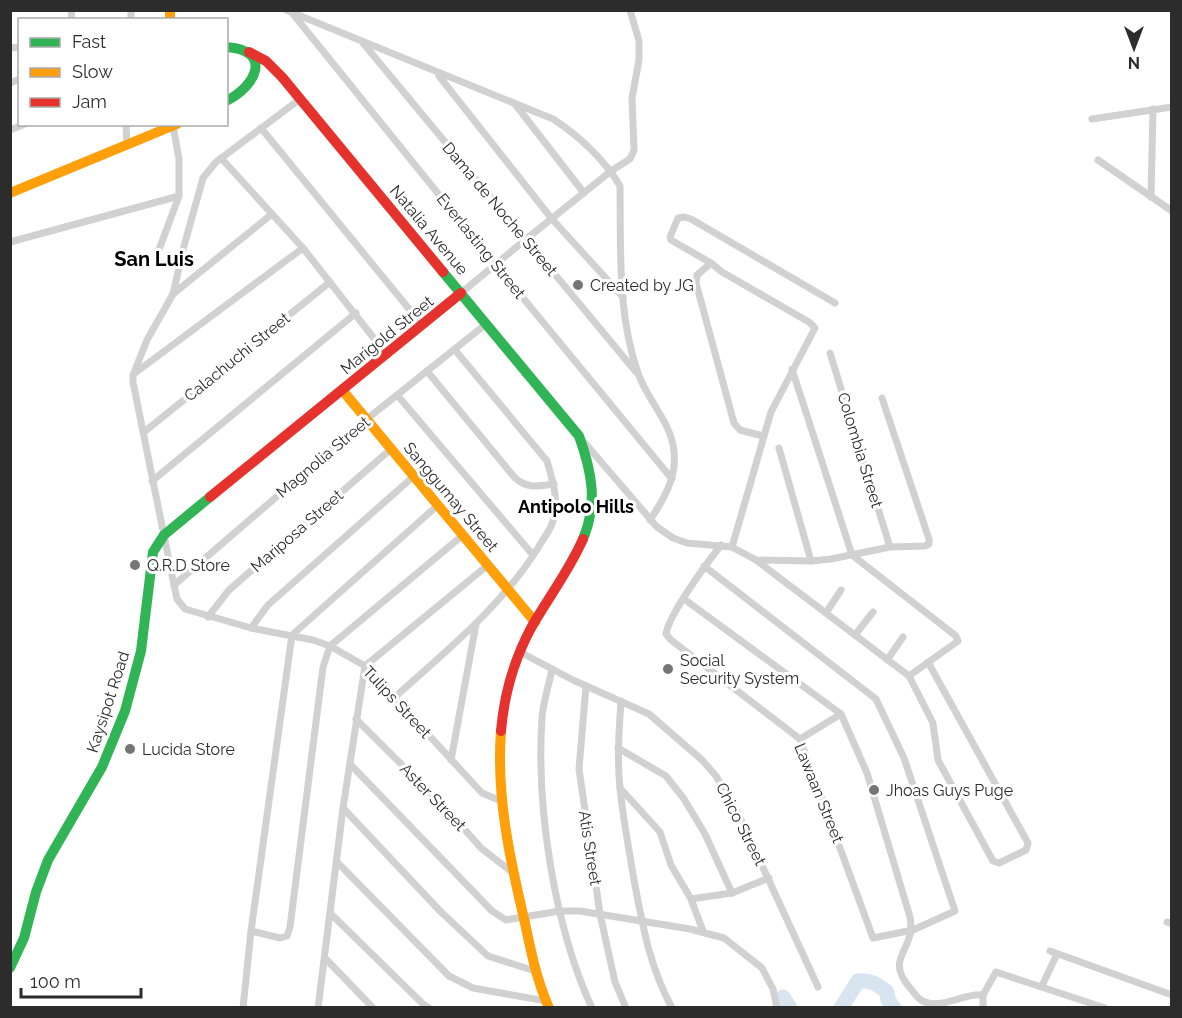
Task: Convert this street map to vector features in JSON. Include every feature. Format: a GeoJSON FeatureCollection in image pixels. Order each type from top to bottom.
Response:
{"type":"FeatureCollection","features":[{"type":"Feature","properties":{"kind":"street","name":"Marigold Street"},"geometry":{"type":"LineString","coordinates":[[164,536],[423,326],[495,264],[611,171],[630,159],[634,150],[632,98],[639,60],[639,41],[630,10]]}},
{"type":"Feature","properties":{"kind":"street"},"geometry":{"type":"LineString","coordinates":[[289,11],[438,74],[553,119],[568,129],[611,171],[620,186],[623,297],[627,334],[638,375],[669,433],[675,451],[672,479],[650,520]]}},
{"type":"Feature","properties":{"kind":"street","name":"Everlasting Street"},"geometry":{"type":"LineString","coordinates":[[289,11],[672,479]]}},
{"type":"Feature","properties":{"kind":"street","name":"Dama de Noche Street"},"geometry":{"type":"LineString","coordinates":[[361,42],[638,375]]}},
{"type":"Feature","properties":{"kind":"street"},"geometry":{"type":"LineString","coordinates":[[228,47],[243,48],[249,52],[255,69],[252,82],[242,92],[228,100]]}},
{"type":"Feature","properties":{"kind":"street","name":"Natalia Avenue"},"geometry":{"type":"LineString","coordinates":[[249,52],[266,61],[300,99],[579,436]]}},
{"type":"Feature","properties":{"kind":"street"},"geometry":{"type":"LineString","coordinates":[[438,74],[552,219],[623,297]]}},
{"type":"Feature","properties":{"kind":"street"},"geometry":{"type":"LineString","coordinates":[[174,585],[152,482],[133,375],[147,340],[173,294],[203,178],[221,158],[300,99]]}},
{"type":"Feature","properties":{"kind":"street"},"geometry":{"type":"LineString","coordinates":[[513,102],[584,193]]}},
{"type":"Feature","properties":{"kind":"street"},"geometry":{"type":"LineString","coordinates":[[1092,119],[1172,107]]}},
{"type":"Feature","properties":{"kind":"street"},"geometry":{"type":"LineString","coordinates":[[1151,197],[1153,109]]}},
{"type":"Feature","properties":{"kind":"street"},"geometry":{"type":"LineString","coordinates":[[126,126],[128,146]]}},
{"type":"Feature","properties":{"kind":"street"},"geometry":{"type":"LineString","coordinates":[[10,193],[173,126]]}},
{"type":"Feature","properties":{"kind":"street"},"geometry":{"type":"LineString","coordinates":[[157,255],[179,196],[175,126]]}},
{"type":"Feature","properties":{"kind":"street"},"geometry":{"type":"LineString","coordinates":[[261,128],[423,326]]}},
{"type":"Feature","properties":{"kind":"street"},"geometry":{"type":"LineString","coordinates":[[221,158],[303,248],[387,355]]}},
{"type":"Feature","properties":{"kind":"street"},"geometry":{"type":"LineString","coordinates":[[1098,160],[1172,211]]}},
{"type":"Feature","properties":{"kind":"street"},"geometry":{"type":"LineString","coordinates":[[10,242],[179,196]]}},
{"type":"Feature","properties":{"kind":"street"},"geometry":{"type":"LineString","coordinates":[[173,294],[272,214]]}},
{"type":"Feature","properties":{"kind":"street"},"geometry":{"type":"LineString","coordinates":[[732,547],[762,436],[771,412],[815,328],[809,322],[722,272],[711,262],[671,240],[670,237],[678,218],[691,219],[835,303]]}},
{"type":"Feature","properties":{"kind":"street"},"geometry":{"type":"LineString","coordinates":[[133,375],[303,248]]}},
{"type":"Feature","properties":{"kind":"street"},"geometry":{"type":"LineString","coordinates":[[711,262],[699,273],[696,280],[734,423],[740,430],[762,436]]}},
{"type":"Feature","properties":{"kind":"street","name":"Calachuchi Street"},"geometry":{"type":"LineString","coordinates":[[144,432],[330,282]]}},
{"type":"Feature","properties":{"kind":"street"},"geometry":{"type":"LineString","coordinates":[[152,482],[356,313]]}},
{"type":"Feature","properties":{"kind":"street","name":"Magnolia Street"},"geometry":{"type":"LineString","coordinates":[[174,585],[367,420],[486,324]]}},
{"type":"Feature","properties":{"kind":"street"},"geometry":{"type":"LineString","coordinates":[[395,697],[476,624],[508,590],[553,524],[556,503],[554,484],[547,461],[455,350]]}},
{"type":"Feature","properties":{"kind":"street","name":"Colombia Street"},"geometry":{"type":"LineString","coordinates":[[830,353],[890,547]]}},
{"type":"Feature","properties":{"kind":"street"},"geometry":{"type":"LineString","coordinates":[[792,369],[852,555],[956,636],[958,640],[956,644],[909,676]]}},
{"type":"Feature","properties":{"kind":"street"},"geometry":{"type":"LineString","coordinates":[[427,371],[522,485],[531,487],[554,484]]}},
{"type":"Feature","properties":{"kind":"street","name":"Sanggumay Street"},"geometry":{"type":"LineString","coordinates":[[343,391],[535,622]]}},
{"type":"Feature","properties":{"kind":"street"},"geometry":{"type":"LineString","coordinates":[[398,396],[533,555]]}},
{"type":"Feature","properties":{"kind":"street"},"geometry":{"type":"LineString","coordinates":[[756,560],[811,561],[890,547],[929,544],[882,398]]}},
{"type":"Feature","properties":{"kind":"street"},"geometry":{"type":"LineString","coordinates":[[579,436],[657,527],[673,538],[687,543],[732,547],[756,560],[909,676],[933,723],[938,760],[993,861],[999,863],[1026,850],[1028,843],[928,662]]}},
{"type":"Feature","properties":{"kind":"street"},"geometry":{"type":"LineString","coordinates":[[547,1004],[536,971],[513,873],[501,801],[501,730],[507,691],[520,652],[535,622],[581,549],[590,521],[591,474],[579,436]]}},
{"type":"Feature","properties":{"kind":"street"},"geometry":{"type":"LineString","coordinates":[[779,448],[811,561]]}},
{"type":"Feature","properties":{"kind":"street","name":"Mariposa Street"},"geometry":{"type":"LineString","coordinates":[[208,617],[229,590],[391,449]]}},
{"type":"Feature","properties":{"kind":"street"},"geometry":{"type":"LineString","coordinates":[[251,628],[268,605],[414,476]]}},
{"type":"Feature","properties":{"kind":"street"},"geometry":{"type":"LineString","coordinates":[[243,1008],[251,931],[292,634],[438,505]]}},
{"type":"Feature","properties":{"kind":"street"},"geometry":{"type":"LineString","coordinates":[[251,931],[280,938],[287,936],[290,927],[323,667],[330,646],[463,535]]}},
{"type":"Feature","properties":{"kind":"street","name":"Kaysipot Road"},"geometry":{"type":"LineString","coordinates":[[10,968],[24,938],[36,892],[48,860],[102,766],[124,711],[141,651],[153,552],[164,536]]}},
{"type":"Feature","properties":{"kind":"street"},"geometry":{"type":"LineString","coordinates":[[721,545],[704,566],[684,599],[841,714],[867,773],[913,930],[898,965],[900,977],[920,999],[929,1004],[975,994],[983,995]]}},
{"type":"Feature","properties":{"kind":"street"},"geometry":{"type":"LineString","coordinates":[[318,1008],[343,808],[365,666],[488,565]]}},
{"type":"Feature","properties":{"kind":"street"},"geometry":{"type":"LineString","coordinates":[[704,566],[876,699],[904,758],[955,911],[913,930]]}},
{"type":"Feature","properties":{"kind":"street","name":"Tulips Street"},"geometry":{"type":"LineString","coordinates":[[174,585],[177,599],[185,609],[251,628],[292,634],[330,646],[365,666],[482,793],[501,801]]}},
{"type":"Feature","properties":{"kind":"street"},"geometry":{"type":"LineString","coordinates":[[826,613],[841,590]]}},
{"type":"Feature","properties":{"kind":"street","name":"Lawaan Street"},"geometry":{"type":"LineString","coordinates":[[684,599],[667,628],[666,634],[800,740],[873,938],[913,930]]}},
{"type":"Feature","properties":{"kind":"street"},"geometry":{"type":"LineString","coordinates":[[855,636],[873,612]]}},
{"type":"Feature","properties":{"kind":"street"},"geometry":{"type":"LineString","coordinates":[[451,760],[476,624]]}},
{"type":"Feature","properties":{"kind":"street"},"geometry":{"type":"LineString","coordinates":[[887,660],[903,637]]}},
{"type":"Feature","properties":{"kind":"street","name":"Chico Street"},"geometry":{"type":"LineString","coordinates":[[520,652],[586,686],[649,714],[702,760],[716,776],[736,810],[818,987]]}},
{"type":"Feature","properties":{"kind":"street"},"geometry":{"type":"LineString","coordinates":[[552,669],[542,716],[541,778],[550,862],[568,946],[592,1008]]}},
{"type":"Feature","properties":{"kind":"street","name":"Atis Street"},"geometry":{"type":"LineString","coordinates":[[586,686],[579,770],[600,914],[615,982],[626,1008]]}},
{"type":"Feature","properties":{"kind":"street"},"geometry":{"type":"LineString","coordinates":[[621,701],[618,748],[624,825],[642,921],[654,970],[672,1008]]}},
{"type":"Feature","properties":{"kind":"street"},"geometry":{"type":"LineString","coordinates":[[800,740],[841,714]]}},
{"type":"Feature","properties":{"kind":"street","name":"Aster Street"},"geometry":{"type":"LineString","coordinates":[[356,719],[452,814],[481,848],[513,873]]}},
{"type":"Feature","properties":{"kind":"street"},"geometry":{"type":"LineString","coordinates":[[618,748],[666,776],[705,834],[732,893]]}},
{"type":"Feature","properties":{"kind":"street"},"geometry":{"type":"LineString","coordinates":[[350,764],[492,911],[506,920],[560,911],[580,911],[704,932],[724,938],[762,968],[773,989],[777,1008]]}},
{"type":"Feature","properties":{"kind":"street"},"geometry":{"type":"LineString","coordinates":[[620,787],[660,832],[671,865],[691,899],[704,932]]}},
{"type":"Feature","properties":{"kind":"street"},"geometry":{"type":"LineString","coordinates":[[343,808],[440,911],[488,956],[536,971]]}},
{"type":"Feature","properties":{"kind":"street"},"geometry":{"type":"LineString","coordinates":[[337,862],[449,976],[473,988],[547,1004]]}},
{"type":"Feature","properties":{"kind":"street"},"geometry":{"type":"LineString","coordinates":[[691,899],[732,893],[769,878]]}},
{"type":"Feature","properties":{"kind":"street"},"geometry":{"type":"LineString","coordinates":[[331,914],[429,1008]]}},
{"type":"Feature","properties":{"kind":"street"},"geometry":{"type":"LineString","coordinates":[[1042,986],[1053,952],[1172,995]]}},
{"type":"Feature","properties":{"kind":"street"},"geometry":{"type":"LineString","coordinates":[[326,958],[374,1008]]}},
{"type":"Feature","properties":{"kind":"street"},"geometry":{"type":"LineString","coordinates":[[983,1008],[983,995],[996,972],[1105,1008]]}},
{"type":"Feature","properties":{"kind":"waterway"},"geometry":{"type":"LineString","coordinates":[[841,1008],[858,981],[874,983],[887,992],[888,1000],[894,1008]]}},
{"type":"Feature","properties":{"kind":"waterway"},"geometry":{"type":"LineString","coordinates":[[783,997],[790,1008]]}},
{"type":"Feature","properties":{"kind":"traffic: fast"},"geometry":{"type":"LineString","coordinates":[[228,47],[241,50],[255,61],[255,70],[246,87],[228,100]]}},
{"type":"Feature","properties":{"kind":"traffic: fast"},"geometry":{"type":"LineString","coordinates":[[443,272],[579,436],[592,488],[591,513],[583,539]]}},
{"type":"Feature","properties":{"kind":"traffic: fast"},"geometry":{"type":"LineString","coordinates":[[10,968],[24,938],[36,892],[48,860],[102,767],[125,711],[141,651],[153,552],[164,535],[210,497]]}},
{"type":"Feature","properties":{"kind":"traffic: slow"},"geometry":{"type":"LineString","coordinates":[[170,10],[170,18]]}},
{"type":"Feature","properties":{"kind":"traffic: slow"},"geometry":{"type":"LineString","coordinates":[[10,193],[172,126]]}},
{"type":"Feature","properties":{"kind":"traffic: slow"},"geometry":{"type":"LineString","coordinates":[[343,391],[535,622]]}},
{"type":"Feature","properties":{"kind":"traffic: slow"},"geometry":{"type":"LineString","coordinates":[[501,731],[502,804],[509,852],[535,966],[549,1008]]}},
{"type":"Feature","properties":{"kind":"traffic: jam"},"geometry":{"type":"LineString","coordinates":[[249,52],[266,61],[282,77],[443,272]]}},
{"type":"Feature","properties":{"kind":"traffic: jam"},"geometry":{"type":"LineString","coordinates":[[210,497],[461,293]]}},
{"type":"Feature","properties":{"kind":"traffic: jam"},"geometry":{"type":"LineString","coordinates":[[501,731],[507,691],[520,653],[531,628],[583,539]]}},
{"type":"Feature","properties":{"kind":"place","name":"Created by JG"},"geometry":{"type":"Point","coordinates":[578,285]}},
{"type":"Feature","properties":{"kind":"place","name":"Q.R.D Store"},"geometry":{"type":"Point","coordinates":[135,565]}},
{"type":"Feature","properties":{"kind":"place","name":"Social Security System"},"geometry":{"type":"Point","coordinates":[668,669]}},
{"type":"Feature","properties":{"kind":"place","name":"Lucida Store"},"geometry":{"type":"Point","coordinates":[130,749]}},
{"type":"Feature","properties":{"kind":"place","name":"Jhoas Guys Puge"},"geometry":{"type":"Point","coordinates":[874,790]}},
{"type":"Feature","properties":{"kind":"district","name":"San Luis"},"geometry":{"type":"Point","coordinates":[154,259]}},
{"type":"Feature","properties":{"kind":"district","name":"Antipolo Hills"},"geometry":{"type":"Point","coordinates":[576,506]}}]}
